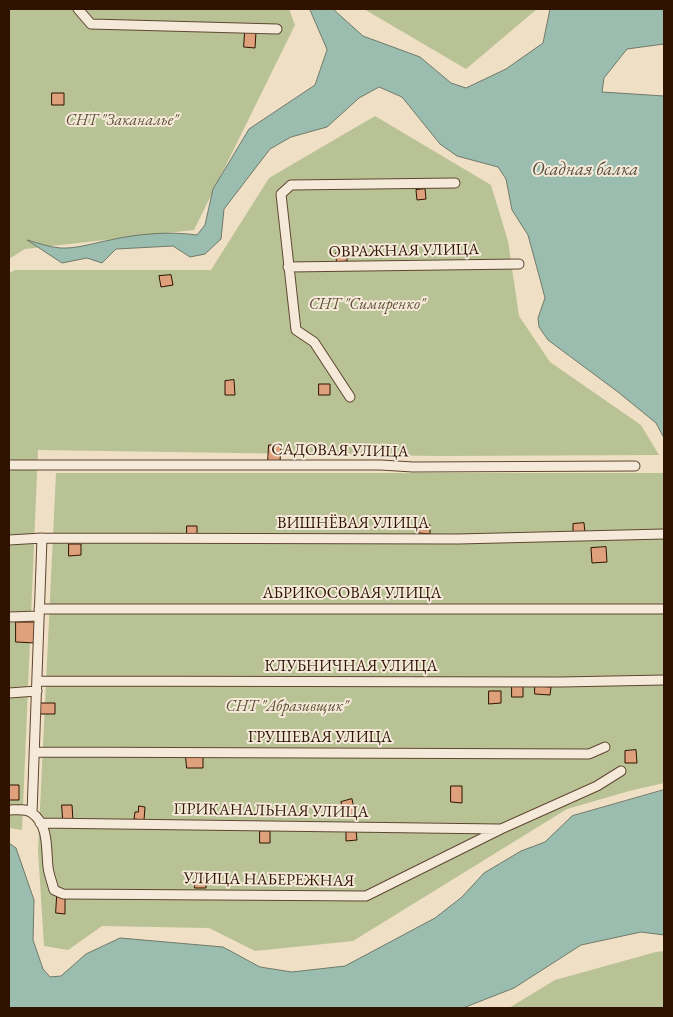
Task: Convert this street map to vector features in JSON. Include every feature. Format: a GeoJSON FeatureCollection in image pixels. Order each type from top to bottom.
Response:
{"type":"FeatureCollection","features":[{"type":"Feature","properties":{"kind":"street"},"geometry":{"type":"LineString","coordinates":[[78,9],[91,24],[277,29]]}},
{"type":"Feature","properties":{"kind":"street"},"geometry":{"type":"LineString","coordinates":[[350,397],[314,342],[296,330],[281,194],[292,185],[455,183]]}},
{"type":"Feature","properties":{"kind":"street","name":"ОВРАЖНАЯ УЛИЦА"},"geometry":{"type":"LineString","coordinates":[[288,267],[519,264]]}},
{"type":"Feature","properties":{"kind":"street","name":"САДОВАЯ УЛИЦА"},"geometry":{"type":"LineString","coordinates":[[9,465],[635,466]]}},
{"type":"Feature","properties":{"kind":"street","name":"ВИШНЁВАЯ УЛИЦА"},"geometry":{"type":"LineString","coordinates":[[9,540],[42,538],[458,539],[664,534]]}},
{"type":"Feature","properties":{"kind":"street"},"geometry":{"type":"LineString","coordinates":[[9,810],[27,810],[32,813],[42,538]]}},
{"type":"Feature","properties":{"kind":"street","name":"АБРИКОСОВАЯ УЛИЦА"},"geometry":{"type":"LineString","coordinates":[[9,617],[39,612],[664,609]]}},
{"type":"Feature","properties":{"kind":"street","name":"КЛУБНИЧНАЯ УЛИЦА"},"geometry":{"type":"LineString","coordinates":[[37,681],[561,682],[664,680]]}},
{"type":"Feature","properties":{"kind":"street"},"geometry":{"type":"LineString","coordinates":[[9,693],[37,691]]}},
{"type":"Feature","properties":{"kind":"street","name":"ГРУШЕВАЯ УЛИЦА"},"geometry":{"type":"LineString","coordinates":[[34,752],[590,754],[604,747]]}},
{"type":"Feature","properties":{"kind":"street","name":"УЛИЦА НАБЕРЕЖНАЯ"},"geometry":{"type":"LineString","coordinates":[[32,813],[44,830],[48,870],[54,890],[63,894],[366,896],[501,829],[597,786],[621,771]]}},
{"type":"Feature","properties":{"kind":"street","name":"ПРИКАНАЛЬНАЯ УЛИЦА"},"geometry":{"type":"LineString","coordinates":[[40,823],[501,829]]}},
{"type":"Feature","properties":{"kind":"green space","name":"СНТ \"Заканалье\""},"geometry":{"type":"Polygon","coordinates":[[[9,9],[289,9],[295,25],[194,230],[25,249],[9,259],[9,9]]]}},
{"type":"Feature","properties":{"kind":"green space"},"geometry":{"type":"Polygon","coordinates":[[[364,9],[537,9],[466,69],[364,9]]]}},
{"type":"Feature","properties":{"kind":"green space","name":"СНТ \"Симиренко\""},"geometry":{"type":"Polygon","coordinates":[[[375,116],[491,185],[508,241],[519,316],[550,362],[641,425],[659,455],[437,456],[38,450],[22,830],[9,828],[9,273],[15,270],[211,270],[269,178],[375,116]]]}},
{"type":"Feature","properties":{"kind":"green space","name":"СНТ \"Абразивщик\""},"geometry":{"type":"Polygon","coordinates":[[[56,473],[664,473],[664,783],[567,809],[353,941],[255,951],[209,928],[102,926],[68,950],[44,946],[38,850],[56,473]]]}},
{"type":"Feature","properties":{"kind":"green space"},"geometry":{"type":"Polygon","coordinates":[[[664,951],[664,1008],[509,1008],[555,980],[664,951]]]}},
{"type":"Feature","properties":{"kind":"water","name":"Осадная балка"},"geometry":{"type":"Polygon","coordinates":[[[310,9],[333,9],[363,36],[420,57],[451,83],[466,88],[506,69],[543,43],[550,9],[664,9],[664,44],[627,49],[604,78],[602,92],[664,96],[664,438],[656,423],[548,340],[539,327],[538,318],[545,298],[528,235],[512,210],[506,179],[498,167],[457,156],[440,144],[402,97],[379,87],[359,98],[327,127],[291,137],[270,149],[224,209],[221,239],[205,254],[190,257],[173,246],[116,249],[102,263],[87,258],[62,263],[27,240],[52,247],[66,248],[142,235],[175,233],[197,235],[205,225],[213,189],[249,129],[315,85],[327,50],[310,9]]]}},
{"type":"Feature","properties":{"kind":"water"},"geometry":{"type":"Polygon","coordinates":[[[664,790],[664,935],[641,932],[581,945],[514,988],[463,1008],[9,1008],[9,843],[16,848],[34,900],[33,940],[43,969],[50,977],[61,976],[86,954],[120,938],[223,947],[260,967],[292,972],[345,966],[435,918],[462,897],[484,873],[521,851],[545,842],[572,816],[664,790]]]}},
{"type":"Feature","properties":{"kind":"building"},"geometry":{"type":"Polygon","coordinates":[[[245,32],[256,32],[255,48],[244,47],[245,32]]]}},
{"type":"Feature","properties":{"kind":"building"},"geometry":{"type":"Polygon","coordinates":[[[52,93],[64,93],[64,105],[52,105],[52,93]]]}},
{"type":"Feature","properties":{"kind":"building"},"geometry":{"type":"Polygon","coordinates":[[[425,189],[426,199],[417,200],[416,190],[425,189]]]}},
{"type":"Feature","properties":{"kind":"building"},"geometry":{"type":"Polygon","coordinates":[[[336,253],[347,253],[347,261],[337,262],[336,253]]]}},
{"type":"Feature","properties":{"kind":"building"},"geometry":{"type":"Polygon","coordinates":[[[171,275],[173,285],[161,287],[159,276],[171,275]]]}},
{"type":"Feature","properties":{"kind":"building"},"geometry":{"type":"Polygon","coordinates":[[[234,380],[235,395],[225,395],[225,381],[234,380]]]}},
{"type":"Feature","properties":{"kind":"building"},"geometry":{"type":"Polygon","coordinates":[[[319,384],[330,384],[330,395],[319,395],[319,384]]]}},
{"type":"Feature","properties":{"kind":"building"},"geometry":{"type":"Polygon","coordinates":[[[269,445],[281,445],[280,462],[268,462],[269,445]]]}},
{"type":"Feature","properties":{"kind":"building"},"geometry":{"type":"Polygon","coordinates":[[[584,523],[585,533],[573,533],[573,524],[584,523]]]}},
{"type":"Feature","properties":{"kind":"building"},"geometry":{"type":"Polygon","coordinates":[[[419,525],[430,525],[430,534],[419,533],[419,525]]]}},
{"type":"Feature","properties":{"kind":"building"},"geometry":{"type":"Polygon","coordinates":[[[187,526],[197,526],[197,535],[187,535],[187,526]]]}},
{"type":"Feature","properties":{"kind":"building"},"geometry":{"type":"Polygon","coordinates":[[[69,544],[81,544],[81,555],[69,556],[69,544]]]}},
{"type":"Feature","properties":{"kind":"building"},"geometry":{"type":"Polygon","coordinates":[[[606,547],[607,562],[592,563],[591,548],[606,547]]]}},
{"type":"Feature","properties":{"kind":"building"},"geometry":{"type":"Polygon","coordinates":[[[16,622],[35,622],[35,643],[16,642],[16,622]]]}},
{"type":"Feature","properties":{"kind":"building"},"geometry":{"type":"Polygon","coordinates":[[[512,685],[523,685],[523,697],[512,697],[512,685]]]}},
{"type":"Feature","properties":{"kind":"building"},"geometry":{"type":"Polygon","coordinates":[[[535,686],[551,687],[550,695],[535,694],[535,686]]]}},
{"type":"Feature","properties":{"kind":"building"},"geometry":{"type":"Polygon","coordinates":[[[489,691],[501,691],[501,703],[489,704],[489,691]]]}},
{"type":"Feature","properties":{"kind":"building"},"geometry":{"type":"Polygon","coordinates":[[[39,703],[55,703],[55,714],[39,714],[39,703]]]}},
{"type":"Feature","properties":{"kind":"building"},"geometry":{"type":"Polygon","coordinates":[[[636,750],[637,763],[625,763],[625,751],[636,750]]]}},
{"type":"Feature","properties":{"kind":"building"},"geometry":{"type":"Polygon","coordinates":[[[186,757],[203,757],[203,768],[187,768],[186,757]]]}},
{"type":"Feature","properties":{"kind":"building"},"geometry":{"type":"Polygon","coordinates":[[[9,785],[19,785],[19,800],[9,800],[9,785]]]}},
{"type":"Feature","properties":{"kind":"building"},"geometry":{"type":"Polygon","coordinates":[[[451,786],[462,786],[462,803],[451,802],[451,786]]]}},
{"type":"Feature","properties":{"kind":"building"},"geometry":{"type":"Polygon","coordinates":[[[352,799],[355,814],[344,816],[341,802],[352,799]]]}},
{"type":"Feature","properties":{"kind":"building"},"geometry":{"type":"Polygon","coordinates":[[[62,805],[72,805],[73,821],[63,819],[62,805]]]}},
{"type":"Feature","properties":{"kind":"building"},"geometry":{"type":"Polygon","coordinates":[[[139,806],[145,807],[144,820],[134,819],[135,812],[138,812],[139,806]]]}},
{"type":"Feature","properties":{"kind":"building"},"geometry":{"type":"Polygon","coordinates":[[[260,831],[270,831],[270,843],[260,843],[260,831]]]}},
{"type":"Feature","properties":{"kind":"building"},"geometry":{"type":"Polygon","coordinates":[[[356,831],[357,840],[346,841],[346,832],[356,831]]]}},
{"type":"Feature","properties":{"kind":"building"},"geometry":{"type":"Polygon","coordinates":[[[195,878],[206,878],[206,888],[195,888],[195,878]]]}},
{"type":"Feature","properties":{"kind":"building"},"geometry":{"type":"Polygon","coordinates":[[[57,896],[65,897],[65,914],[56,913],[57,896]]]}}]}
